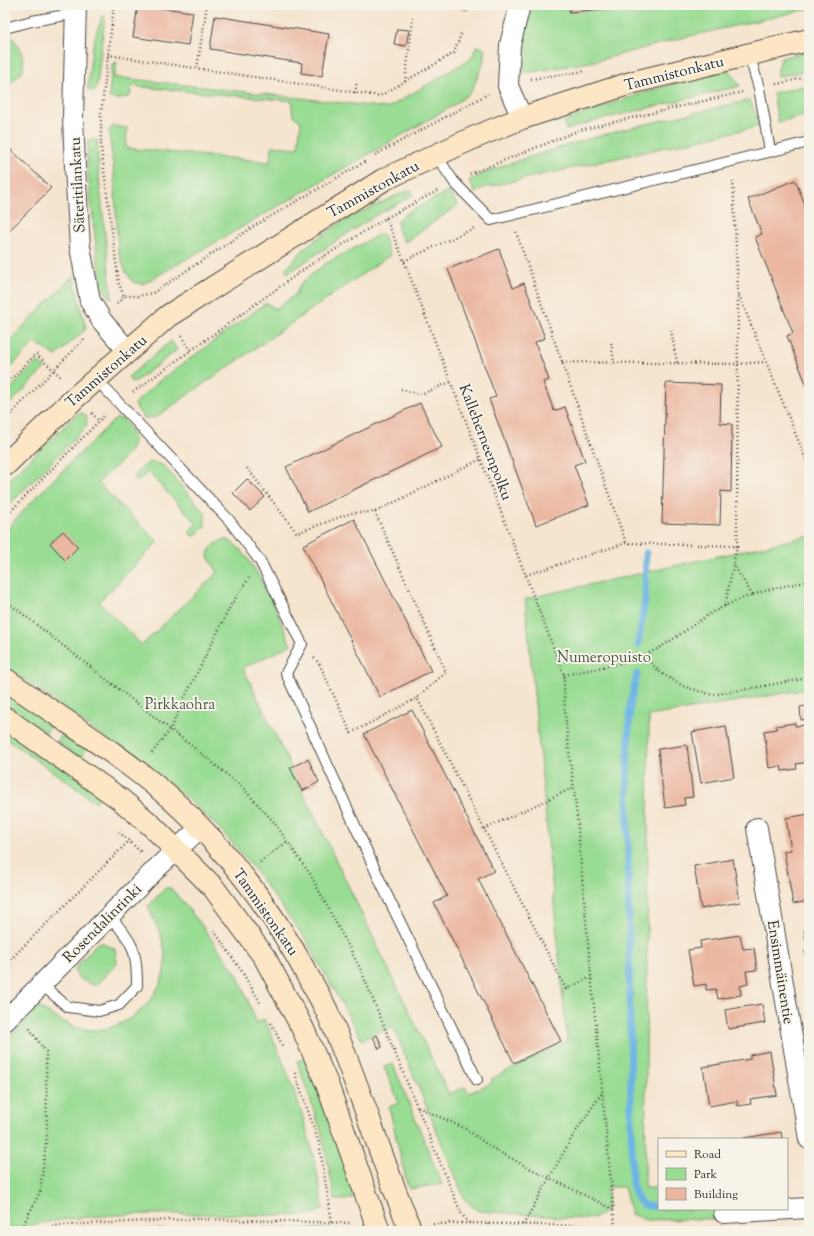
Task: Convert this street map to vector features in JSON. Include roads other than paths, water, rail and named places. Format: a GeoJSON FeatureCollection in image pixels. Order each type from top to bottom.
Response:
{"type":"FeatureCollection","features":[{"type":"Feature","properties":{"kind":"street"},"geometry":{"type":"LineString","coordinates":[[520,5],[510,45],[508,86],[522,118]]}},
{"type":"Feature","properties":{"kind":"street","name":"Säteritilankatu"},"geometry":{"type":"LineString","coordinates":[[77,9],[74,117],[75,168],[80,247],[90,301],[102,321],[128,351]]}},
{"type":"Feature","properties":{"kind":"street","name":"Tammistonkatu"},"geometry":{"type":"LineString","coordinates":[[5,465],[96,379],[168,316],[383,180],[436,155],[522,118],[634,82],[809,40]]}},
{"type":"Feature","properties":{"kind":"street","name":"Tammistonkatu"},"geometry":{"type":"LineString","coordinates":[[5,679],[138,772],[201,827],[242,876],[290,944],[329,1014],[352,1071],[410,1228]]}},
{"type":"Feature","properties":{"kind":"street","name":"Tammistonkatu"},"geometry":{"type":"LineString","coordinates":[[5,718],[120,799],[177,849],[213,887],[265,958],[303,1030],[328,1084],[378,1227]]}},
{"type":"Feature","properties":{"kind":"street","name":"Rosendalinrinki"},"geometry":{"type":"LineString","coordinates":[[7,1015],[41,984],[158,867],[201,827]]}},
{"type":"Feature","properties":{"kind":"street","name":"Ensimmäinentie"},"geometry":{"type":"LineString","coordinates":[[757,828],[809,1139]]}},
{"type":"Feature","properties":{"kind":"street"},"geometry":{"type":"LineString","coordinates":[[788,1209],[809,1208]]}},
{"type":"Feature","properties":{"kind":"street"},"geometry":{"type":"LineString","coordinates":[[724,1213],[775,1210]]}},
{"type":"Feature","properties":{"kind":"lane"},"geometry":{"type":"LineString","coordinates":[[5,28],[77,9]]}},
{"type":"Feature","properties":{"kind":"lane"},"geometry":{"type":"LineString","coordinates":[[749,54],[759,88],[770,151]]}},
{"type":"Feature","properties":{"kind":"lane"},"geometry":{"type":"LineString","coordinates":[[436,155],[454,182],[490,220],[809,142]]}},
{"type":"Feature","properties":{"kind":"lane"},"geometry":{"type":"LineString","coordinates":[[96,379],[230,520],[260,561],[302,644],[286,673],[382,885],[477,1080]]}},
{"type":"Feature","properties":{"kind":"lane"},"geometry":{"type":"LineString","coordinates":[[41,984],[68,1008],[99,1011],[120,1005],[137,986],[137,960],[130,941],[109,916]]}},
{"type":"Feature","properties":{"kind":"waterway"},"geometry":{"type":"LineString","coordinates":[[638,645],[645,600],[646,553]]}},
{"type":"Feature","properties":{"kind":"waterway"},"geometry":{"type":"LineString","coordinates":[[637,674],[630,706],[627,775],[632,1184],[638,1199],[643,1205],[658,1206]]}},
{"type":"Feature","properties":{"kind":"park label","name":"Numeropuisto"},"geometry":{"type":"Point","coordinates":[604,657]}},
{"type":"Feature","properties":{"kind":"park label","name":"Pirkkaohra"},"geometry":{"type":"Point","coordinates":[180,704]}}]}
